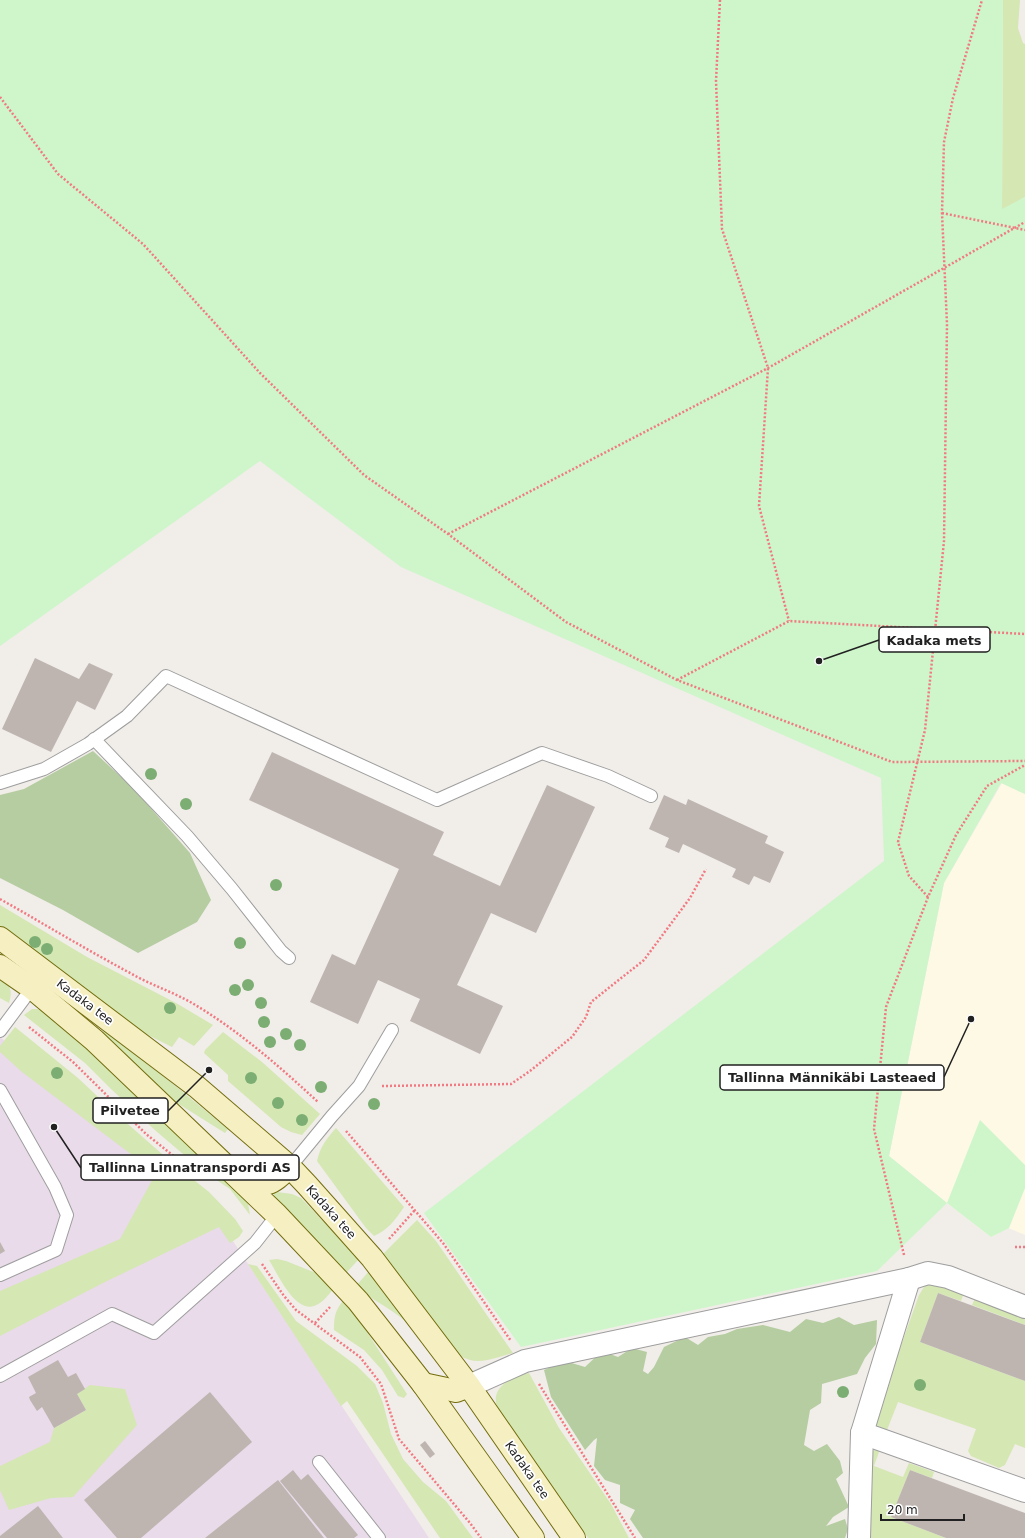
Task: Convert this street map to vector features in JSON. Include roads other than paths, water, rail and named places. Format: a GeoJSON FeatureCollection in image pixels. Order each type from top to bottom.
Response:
{"type":"FeatureCollection","features":[{"type":"Feature","properties":{"kind":"main road","name":"Kadaka tee"},"geometry":{"type":"LineString","coordinates":[[0,938],[197,1087],[290,1167],[372,1258],[469,1386],[574,1538]]}},
{"type":"Feature","properties":{"kind":"main road","name":"Kadaka tee"},"geometry":{"type":"LineString","coordinates":[[0,966],[32,988],[94,1040],[277,1214],[358,1301],[423,1384],[533,1538]]}},
{"type":"Feature","properties":{"kind":"main road"},"geometry":{"type":"LineString","coordinates":[[241,1180],[262,1185],[276,1180],[290,1167]]}},
{"type":"Feature","properties":{"kind":"main road"},"geometry":{"type":"LineString","coordinates":[[423,1384],[456,1391],[469,1386]]}},
{"type":"Feature","properties":{"kind":"street"},"geometry":{"type":"LineString","coordinates":[[469,1386],[525,1361],[909,1279],[928,1273],[948,1277],[1025,1306]]}},
{"type":"Feature","properties":{"kind":"street"},"geometry":{"type":"LineString","coordinates":[[859,1538],[862,1433],[909,1279]]}},
{"type":"Feature","properties":{"kind":"street"},"geometry":{"type":"LineString","coordinates":[[862,1433],[1025,1490]]}},
{"type":"Feature","properties":{"kind":"lane"},"geometry":{"type":"LineString","coordinates":[[0,783],[44,769],[94,739],[127,716],[166,676],[437,800],[542,753],[608,776],[651,796]]}},
{"type":"Feature","properties":{"kind":"lane"},"geometry":{"type":"LineString","coordinates":[[94,739],[187,836],[232,889],[281,951],[289,958]]}},
{"type":"Feature","properties":{"kind":"lane"},"geometry":{"type":"LineString","coordinates":[[0,1031],[32,988]]}},
{"type":"Feature","properties":{"kind":"lane"},"geometry":{"type":"LineString","coordinates":[[290,1167],[359,1086],[392,1030]]}},
{"type":"Feature","properties":{"kind":"lane"},"geometry":{"type":"LineString","coordinates":[[0,1090],[55,1187],[67,1215],[56,1250],[0,1275]]}},
{"type":"Feature","properties":{"kind":"lane"},"geometry":{"type":"LineString","coordinates":[[0,1376],[112,1314],[154,1333],[255,1243],[277,1214]]}},
{"type":"Feature","properties":{"kind":"lane"},"geometry":{"type":"LineString","coordinates":[[319,1462],[379,1538]]}},
{"type":"Feature","properties":{"kind":"place","name":"Kadaka mets"},"geometry":{"type":"Point","coordinates":[819,661]}},
{"type":"Feature","properties":{"kind":"place","name":"Tallinna Männikäbi Lasteaed"},"geometry":{"type":"Point","coordinates":[971,1019]}},
{"type":"Feature","properties":{"kind":"place","name":"Pilvetee"},"geometry":{"type":"Point","coordinates":[209,1070]}},
{"type":"Feature","properties":{"kind":"place","name":"Tallinna Linnatranspordi AS"},"geometry":{"type":"Point","coordinates":[54,1127]}}]}
